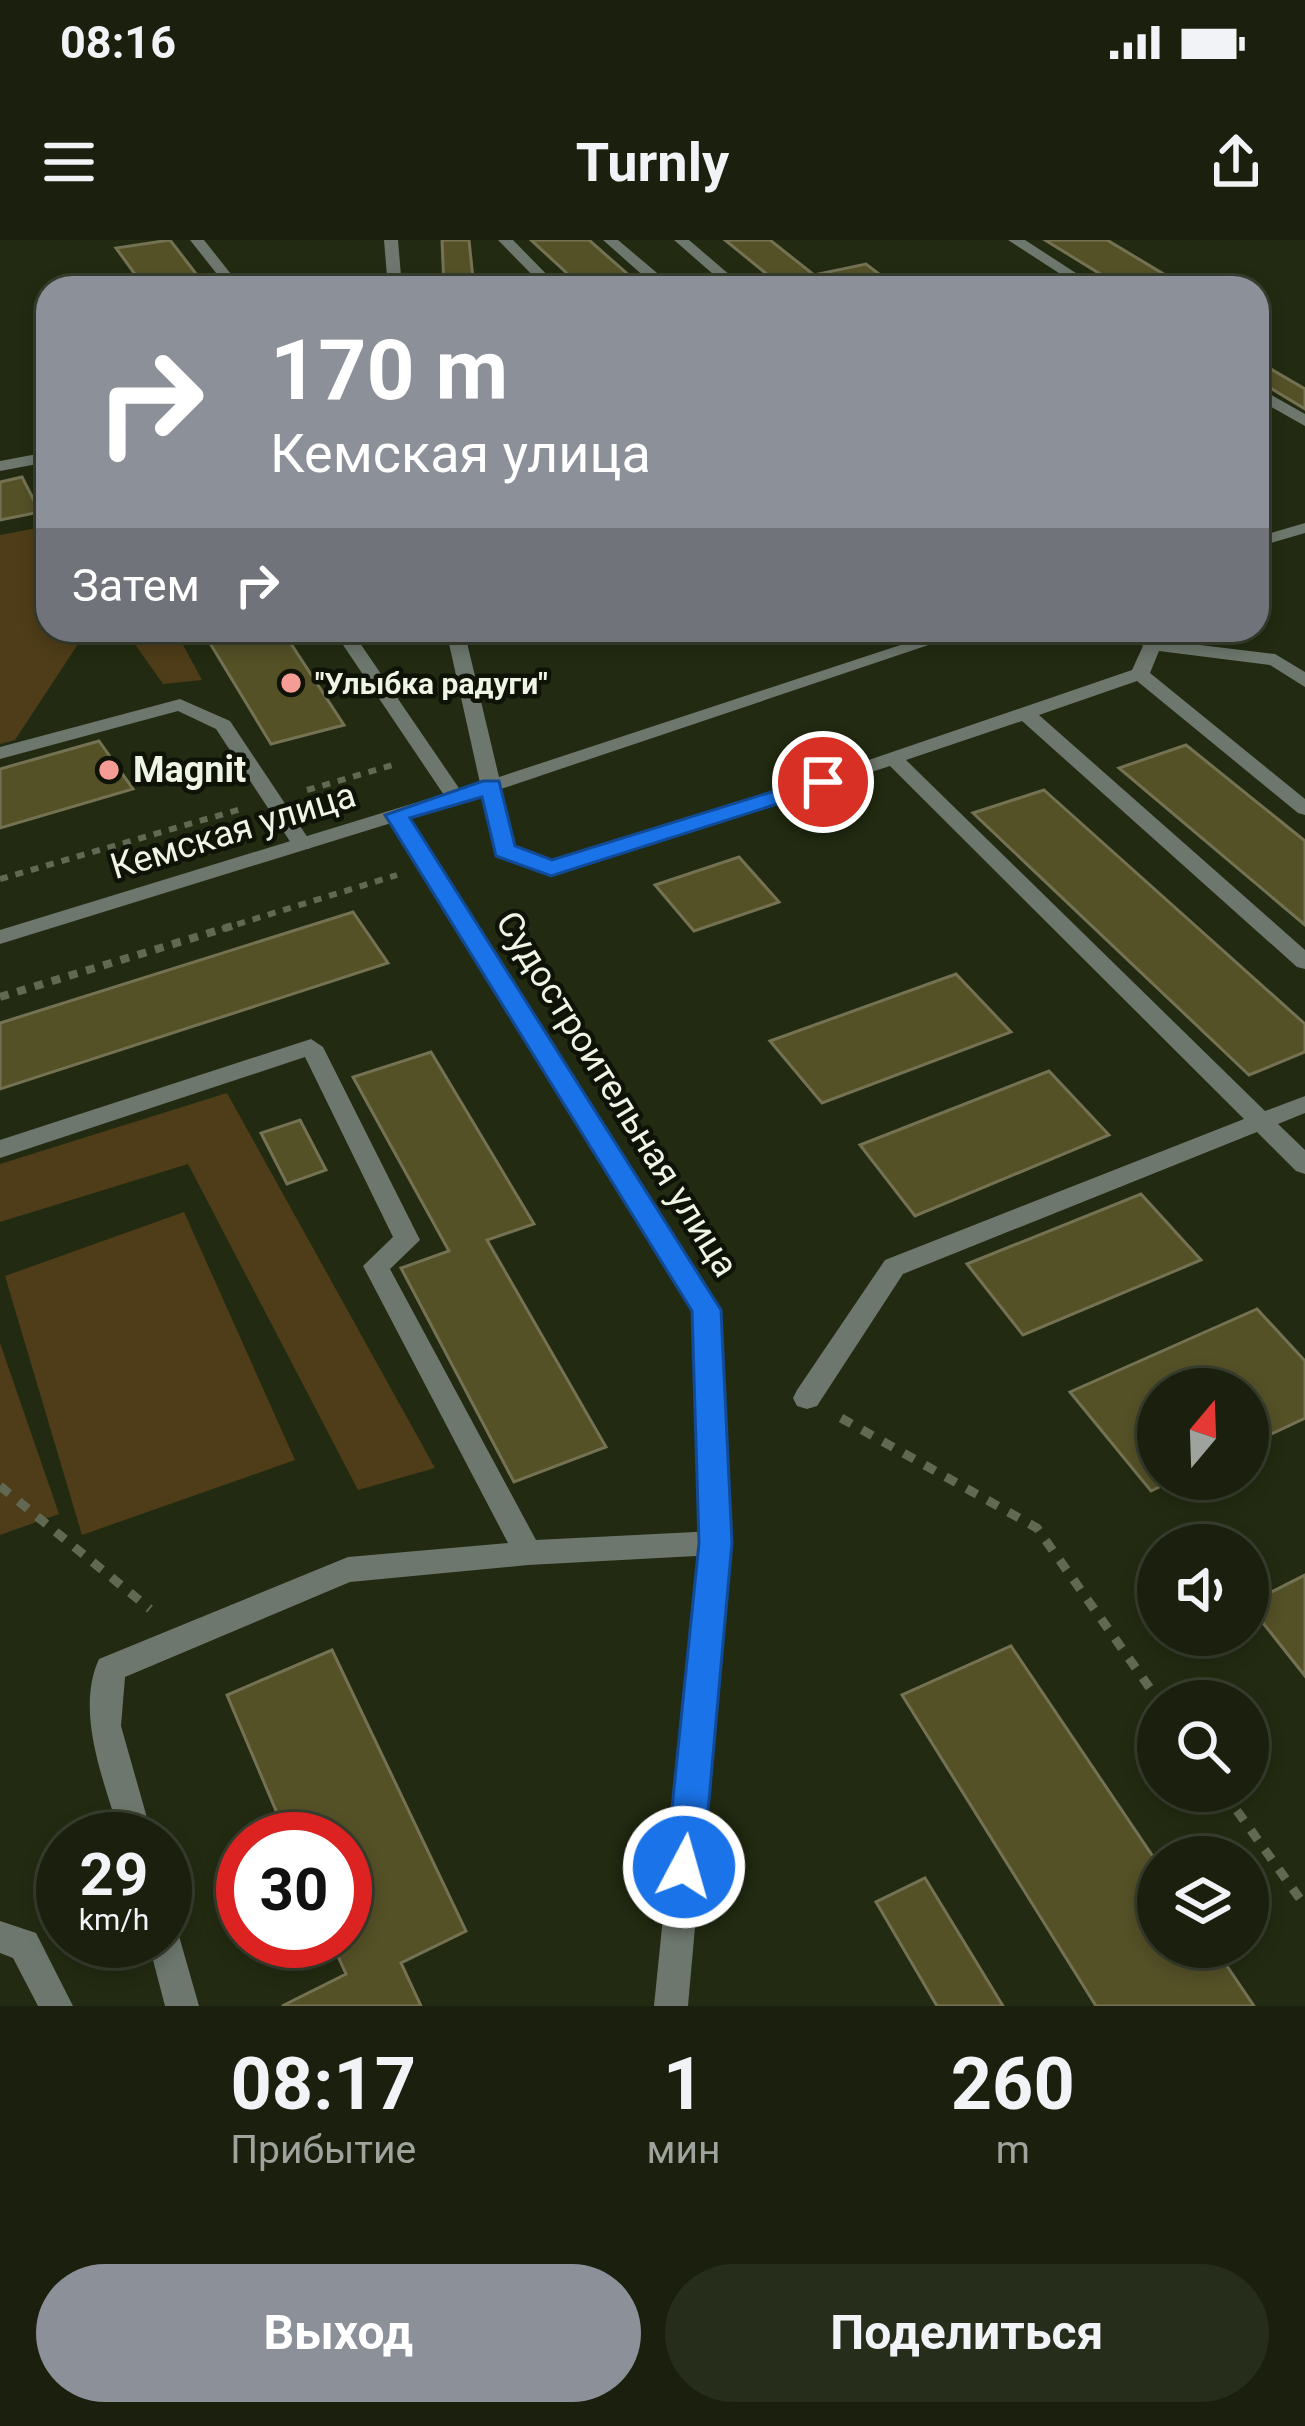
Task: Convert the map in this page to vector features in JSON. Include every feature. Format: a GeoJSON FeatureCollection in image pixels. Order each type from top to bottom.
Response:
{"type":"FeatureCollection","features":[{"type":"Feature","properties":{"kind":"street"},"geometry":{"type":"LineString","coordinates":[[197,240],[226,276]]}},
{"type":"Feature","properties":{"kind":"street"},"geometry":{"type":"LineString","coordinates":[[392,240],[394,276]]}},
{"type":"Feature","properties":{"kind":"street"},"geometry":{"type":"LineString","coordinates":[[505,240],[541,276]]}},
{"type":"Feature","properties":{"kind":"street"},"geometry":{"type":"LineString","coordinates":[[610,240],[652,276]]}},
{"type":"Feature","properties":{"kind":"street"},"geometry":{"type":"LineString","coordinates":[[681,240],[724,276]]}},
{"type":"Feature","properties":{"kind":"street"},"geometry":{"type":"LineString","coordinates":[[1016,240],[1073,276]]}},
{"type":"Feature","properties":{"kind":"street"},"geometry":{"type":"LineString","coordinates":[[1269,399],[1305,421]]}},
{"type":"Feature","properties":{"kind":"street"},"geometry":{"type":"LineString","coordinates":[[0,466],[36,459]]}},
{"type":"Feature","properties":{"kind":"street"},"geometry":{"type":"LineString","coordinates":[[1269,538],[1305,528]]}},
{"type":"Feature","properties":{"kind":"street"},"geometry":{"type":"LineString","coordinates":[[350,642],[455,797]]}},
{"type":"Feature","properties":{"kind":"street"},"geometry":{"type":"LineString","coordinates":[[458,642],[491,786]]}},
{"type":"Feature","properties":{"kind":"street","name":"Кемская улица"},"geometry":{"type":"LineString","coordinates":[[0,937],[491,786],[928,642]]}},
{"type":"Feature","properties":{"kind":"street"},"geometry":{"type":"LineString","coordinates":[[1144,642],[1140,674],[1305,809]]}},
{"type":"Feature","properties":{"kind":"street"},"geometry":{"type":"LineString","coordinates":[[1169,642],[1275,660],[1305,681]]}},
{"type":"Feature","properties":{"kind":"street","name":"Судостроительная улица"},"geometry":{"type":"LineString","coordinates":[[491,786],[504,850],[551,868],[894,759],[1140,674]]}},
{"type":"Feature","properties":{"kind":"street"},"geometry":{"type":"LineString","coordinates":[[0,753],[180,704],[223,725],[302,844]]}},
{"type":"Feature","properties":{"kind":"street"},"geometry":{"type":"LineString","coordinates":[[1026,714],[1305,962]]}},
{"type":"Feature","properties":{"kind":"street"},"geometry":{"type":"LineString","coordinates":[[894,759],[1305,1165]]}},
{"type":"Feature","properties":{"kind":"street","name":"Судостроительная улица"},"geometry":{"type":"LineString","coordinates":[[397,815],[706,1310],[716,1543],[671,2006]]}},
{"type":"Feature","properties":{"kind":"street"},"geometry":{"type":"LineString","coordinates":[[0,1149],[311,1047],[407,1240],[376,1266],[528,1553]]}},
{"type":"Feature","properties":{"kind":"street"},"geometry":{"type":"LineString","coordinates":[[807,1398],[894,1267],[1305,1104]]}},
{"type":"Feature","properties":{"kind":"street"},"geometry":{"type":"LineString","coordinates":[[130,1812],[106,1726],[110,1669],[348,1570],[528,1553],[716,1543]]}},
{"type":"Feature","properties":{"kind":"street"},"geometry":{"type":"LineString","coordinates":[[0,1937],[24,1945],[56,2006]]}},
{"type":"Feature","properties":{"kind":"street"},"geometry":{"type":"LineString","coordinates":[[172,1968],[182,2006]]}},
{"type":"Feature","properties":{"kind":"path"},"geometry":{"type":"LineString","coordinates":[[0,879],[428,755]]}},
{"type":"Feature","properties":{"kind":"path"},"geometry":{"type":"LineString","coordinates":[[0,997],[428,866]]}},
{"type":"Feature","properties":{"kind":"path"},"geometry":{"type":"LineString","coordinates":[[807,1398],[1037,1528],[1145,1680]]}},
{"type":"Feature","properties":{"kind":"path"},"geometry":{"type":"LineString","coordinates":[[0,1486],[150,1609],[192,1636]]}},
{"type":"Feature","properties":{"kind":"path"},"geometry":{"type":"LineString","coordinates":[[1238,1812],[1305,1906]]}},
{"type":"Feature","properties":{"kind":"shaded area"},"geometry":{"type":"Polygon","coordinates":[[[36,528],[36,642],[79,642],[15,740],[0,744],[0,535],[36,528]]]}},
{"type":"Feature","properties":{"kind":"shaded area"},"geometry":{"type":"Polygon","coordinates":[[[133,642],[181,642],[202,680],[163,684],[133,642]]]}},
{"type":"Feature","properties":{"kind":"shaded area"},"geometry":{"type":"Polygon","coordinates":[[[227,1093],[435,1468],[358,1490],[188,1164],[0,1222],[0,1164],[227,1093]]]}},
{"type":"Feature","properties":{"kind":"shaded area"},"geometry":{"type":"Polygon","coordinates":[[[184,1212],[295,1460],[82,1535],[5,1276],[184,1212]]]}},
{"type":"Feature","properties":{"kind":"shaded area"},"geometry":{"type":"Polygon","coordinates":[[[0,1343],[59,1514],[0,1535],[0,1343]]]}},
{"type":"Feature","properties":{"kind":"building"},"geometry":{"type":"Polygon","coordinates":[[[170,240],[198,276],[136,276],[116,248],[170,240]]]}},
{"type":"Feature","properties":{"kind":"building"},"geometry":{"type":"Polygon","coordinates":[[[442,240],[469,240],[473,276],[444,276],[442,240]]]}},
{"type":"Feature","properties":{"kind":"building"},"geometry":{"type":"Polygon","coordinates":[[[531,240],[589,240],[630,276],[570,276],[531,240]]]}},
{"type":"Feature","properties":{"kind":"building"},"geometry":{"type":"Polygon","coordinates":[[[725,240],[770,240],[814,275],[866,264],[882,276],[769,276],[725,240]]]}},
{"type":"Feature","properties":{"kind":"building"},"geometry":{"type":"Polygon","coordinates":[[[1045,240],[1107,240],[1167,276],[1104,276],[1045,240]]]}},
{"type":"Feature","properties":{"kind":"building"},"geometry":{"type":"Polygon","coordinates":[[[1269,368],[1305,389],[1305,409],[1269,387],[1269,368]]]}},
{"type":"Feature","properties":{"kind":"building"},"geometry":{"type":"Polygon","coordinates":[[[22,477],[36,513],[0,520],[0,482],[22,477]]]}},
{"type":"Feature","properties":{"kind":"building"},"geometry":{"type":"Polygon","coordinates":[[[209,642],[290,642],[344,725],[271,744],[209,642]]]}},
{"type":"Feature","properties":{"kind":"building"},"geometry":{"type":"Polygon","coordinates":[[[99,741],[133,789],[0,828],[0,769],[99,741]]]}},
{"type":"Feature","properties":{"kind":"building"},"geometry":{"type":"Polygon","coordinates":[[[1186,745],[1305,841],[1305,925],[1119,768],[1186,745]]]}},
{"type":"Feature","properties":{"kind":"building"},"geometry":{"type":"Polygon","coordinates":[[[1044,790],[1305,1024],[1305,1052],[1249,1075],[973,813],[1044,790]]]}},
{"type":"Feature","properties":{"kind":"building"},"geometry":{"type":"Polygon","coordinates":[[[739,857],[779,902],[694,931],[655,885],[739,857]]]}},
{"type":"Feature","properties":{"kind":"building"},"geometry":{"type":"Polygon","coordinates":[[[353,912],[388,963],[0,1089],[0,1023],[353,912]]]}},
{"type":"Feature","properties":{"kind":"building"},"geometry":{"type":"Polygon","coordinates":[[[956,974],[1011,1032],[822,1103],[770,1041],[956,974]]]}},
{"type":"Feature","properties":{"kind":"building"},"geometry":{"type":"Polygon","coordinates":[[[431,1052],[534,1224],[487,1240],[606,1447],[514,1482],[401,1268],[449,1251],[353,1077],[431,1052]]]}},
{"type":"Feature","properties":{"kind":"building"},"geometry":{"type":"Polygon","coordinates":[[[1049,1071],[1109,1135],[915,1216],[860,1145],[1049,1071]]]}},
{"type":"Feature","properties":{"kind":"building"},"geometry":{"type":"Polygon","coordinates":[[[300,1120],[326,1170],[287,1184],[261,1133],[300,1120]]]}},
{"type":"Feature","properties":{"kind":"building"},"geometry":{"type":"Polygon","coordinates":[[[1141,1194],[1201,1260],[1023,1335],[967,1264],[1141,1194]]]}},
{"type":"Feature","properties":{"kind":"building"},"geometry":{"type":"Polygon","coordinates":[[[1257,1309],[1305,1361],[1305,1418],[1269,1435],[1269,1368],[1137,1368],[1137,1474],[1070,1392],[1257,1309]]]}},
{"type":"Feature","properties":{"kind":"building"},"geometry":{"type":"Polygon","coordinates":[[[1305,1575],[1305,1676],[1269,1631],[1269,1593],[1305,1575]]]}},
{"type":"Feature","properties":{"kind":"building"},"geometry":{"type":"Polygon","coordinates":[[[1011,1646],[1139,1836],[1137,1968],[1228,1968],[1254,2006],[1096,2006],[902,1695],[1011,1646]]]}},
{"type":"Feature","properties":{"kind":"building"},"geometry":{"type":"Polygon","coordinates":[[[332,1650],[466,1931],[401,1963],[421,2006],[282,2006],[346,1974],[343,1968],[372,1968],[372,1812],[277,1812],[227,1695],[332,1650]]]}},
{"type":"Feature","properties":{"kind":"building"},"geometry":{"type":"Polygon","coordinates":[[[925,1878],[1003,2006],[937,2006],[876,1902],[925,1878]]]}},
{"type":"Feature","properties":{"kind":"place","name":"\"Улыбка радуги\""},"geometry":{"type":"Point","coordinates":[291,683]}},
{"type":"Feature","properties":{"kind":"place","name":"Magnit"},"geometry":{"type":"Point","coordinates":[109,770]}},
{"type":"Feature","properties":{"kind":"route"},"geometry":{"type":"LineString","coordinates":[[684,1867],[716,1543],[706,1310],[397,815],[491,786],[504,850],[551,868],[823,782]]}}]}
